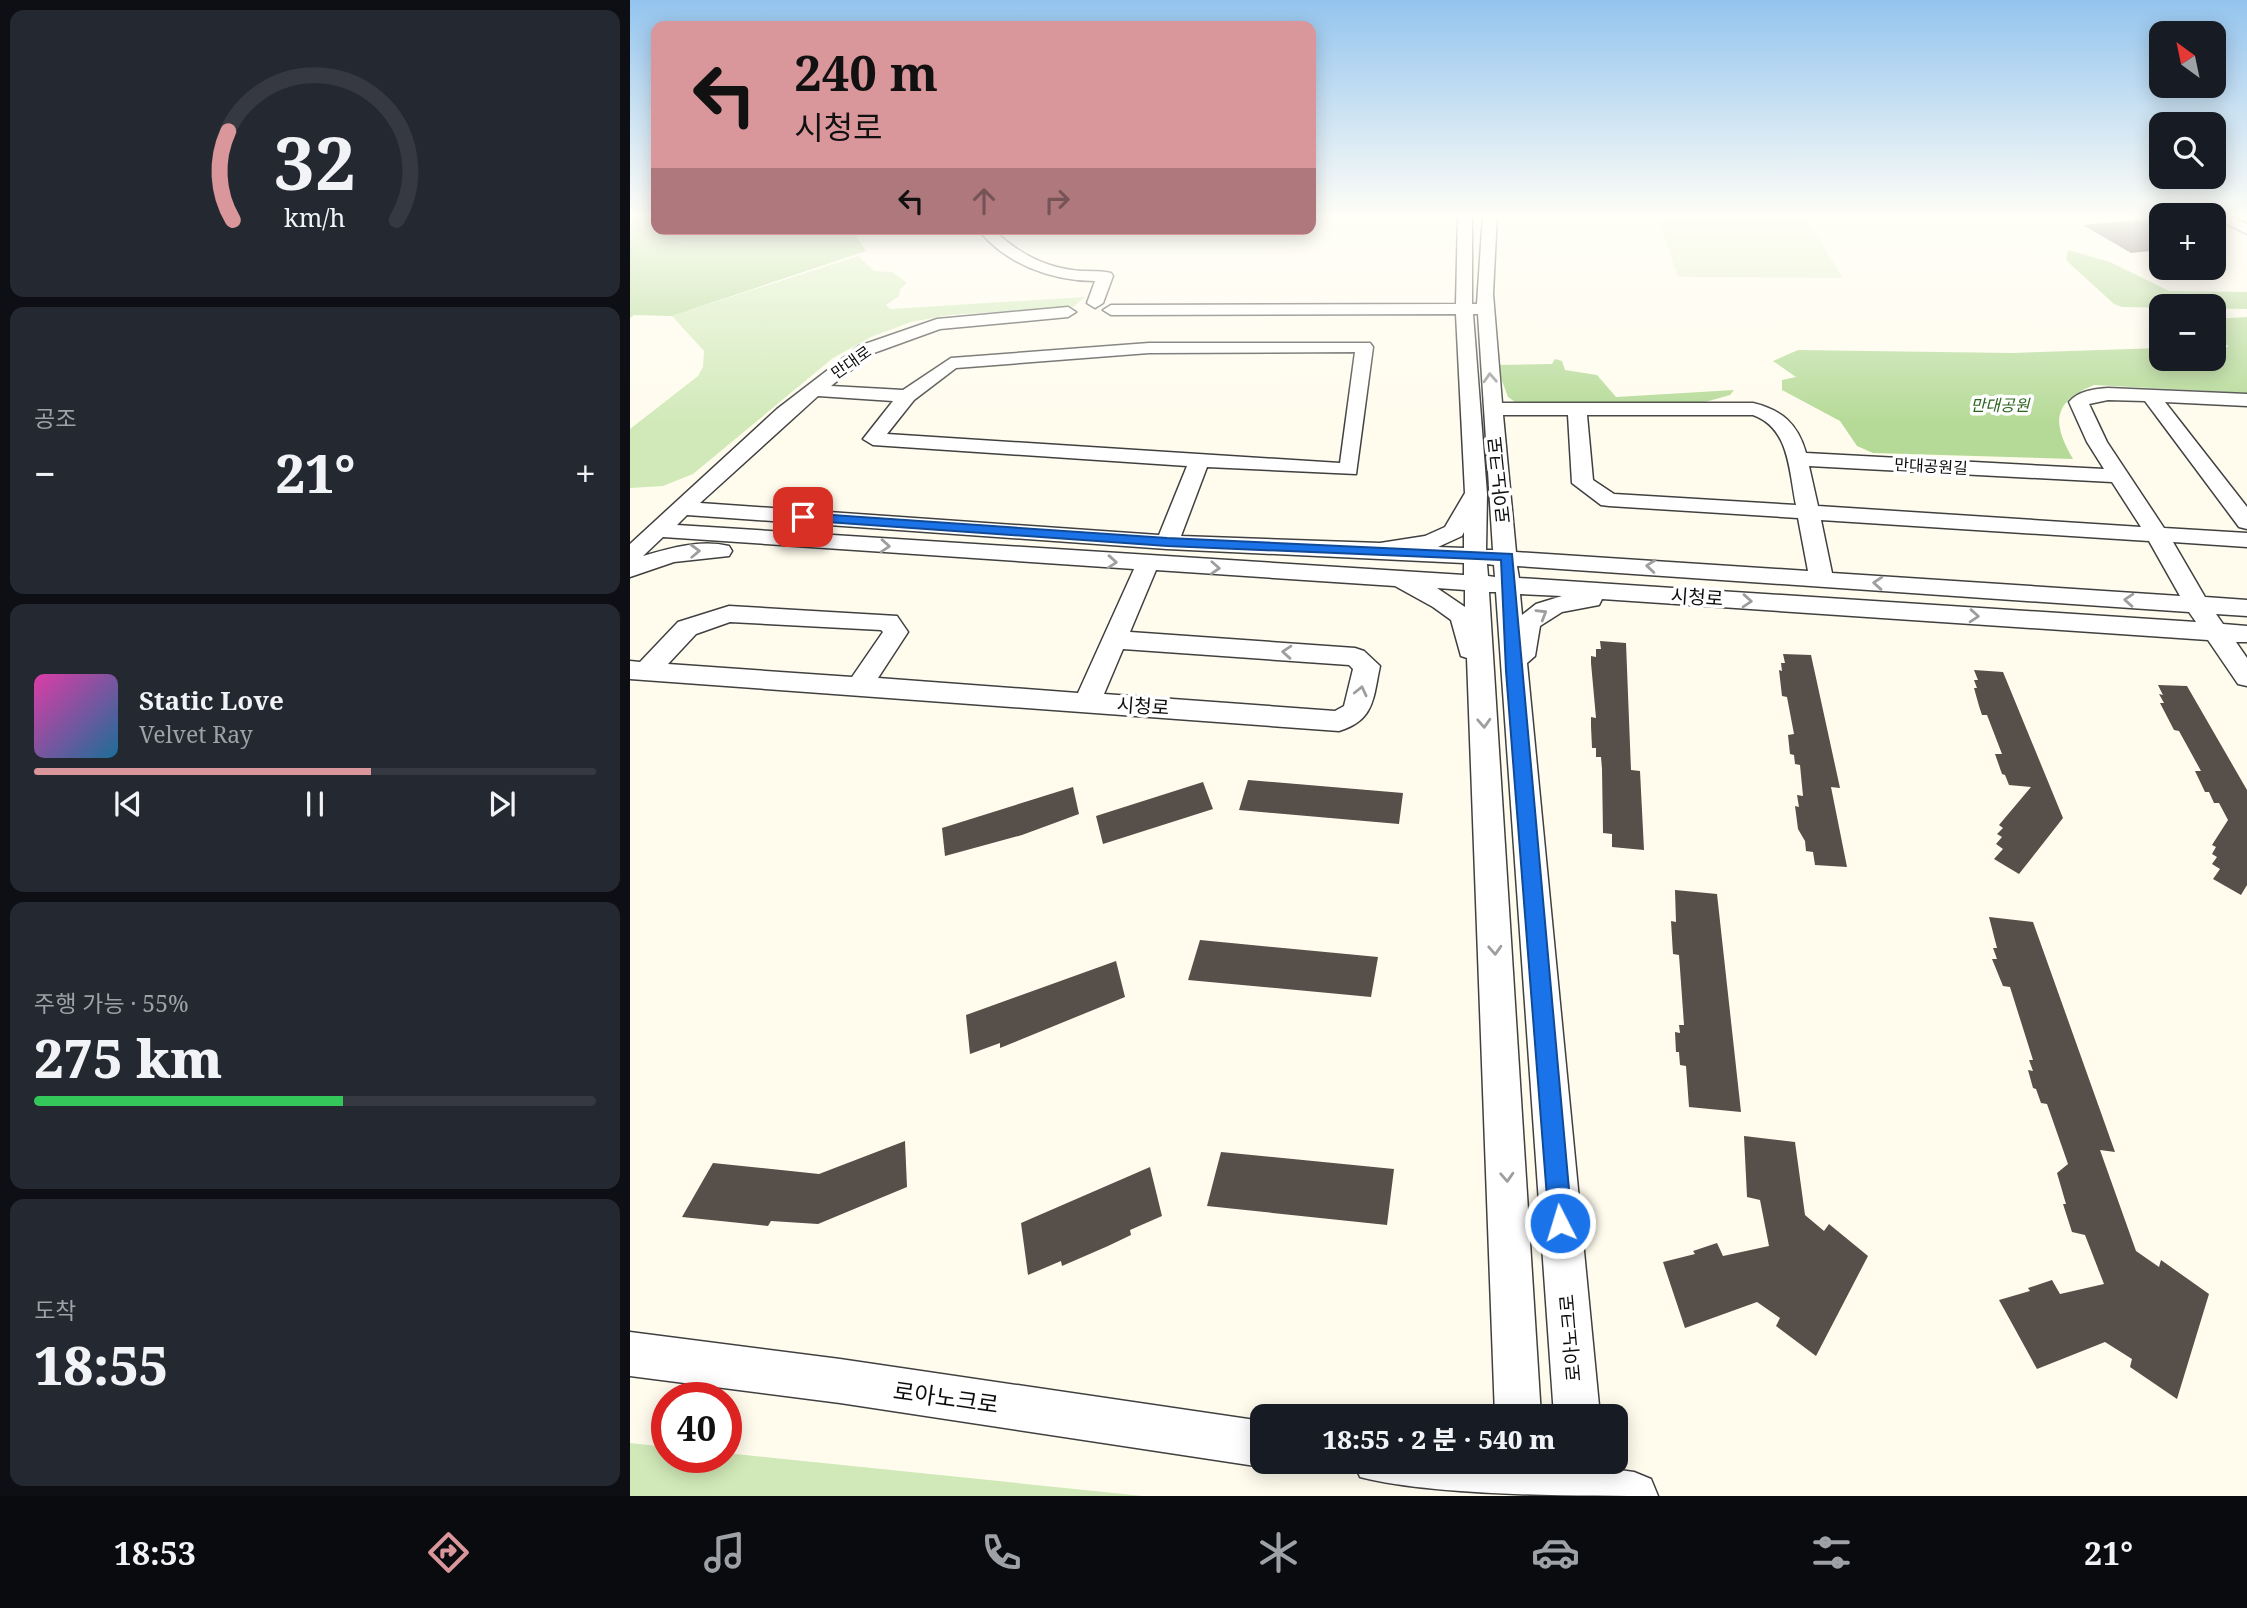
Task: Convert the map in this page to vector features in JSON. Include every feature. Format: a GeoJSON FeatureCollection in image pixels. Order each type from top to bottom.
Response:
{"type":"FeatureCollection","features":[{"type":"Feature","properties":{"kind":"street"},"geometry":{"type":"LineString","coordinates":[[1076,324],[1104,317],[1104,284]]}},
{"type":"Feature","properties":{"kind":"street","name":"로아노크로"},"geometry":{"type":"LineString","coordinates":[[1464,284],[1476,494],[1492,569]]}},
{"type":"Feature","properties":{"kind":"street","name":"로아노크로"},"geometry":{"type":"LineString","coordinates":[[1487,284],[1486,309],[1500,495],[1492,569],[1518,1404]]}},
{"type":"Feature","properties":{"kind":"street"},"geometry":{"type":"LineString","coordinates":[[1048,356],[1076,324],[1079,305],[1291,328],[1364,347],[1349,470],[873,439],[907,396],[951,363],[1048,356],[1149,348],[1291,328],[1464,309],[1486,309]]}},
{"type":"Feature","properties":{"kind":"street","name":"만대로"},"geometry":{"type":"LineString","coordinates":[[656,530],[813,390],[865,350],[915,330],[984,318],[1076,324]]}},
{"type":"Feature","properties":{"kind":"street"},"geometry":{"type":"LineString","coordinates":[[813,390],[907,396]]}},
{"type":"Feature","properties":{"kind":"street"},"geometry":{"type":"LineString","coordinates":[[2244,403],[2100,395],[2078,402],[2097,442],[2157,534],[2197,604],[2247,677]]}},
{"type":"Feature","properties":{"kind":"street"},"geometry":{"type":"LineString","coordinates":[[2151,396],[2247,522]]}},
{"type":"Feature","properties":{"kind":"street"},"geometry":{"type":"LineString","coordinates":[[1493,409],[1766,412],[1789,431],[1810,512],[1822,580]]}},
{"type":"Feature","properties":{"kind":"street"},"geometry":{"type":"LineString","coordinates":[[1577,409],[1583,483],[1609,500],[2247,540]]}},
{"type":"Feature","properties":{"kind":"street"},"geometry":{"type":"LineString","coordinates":[[752,443],[740,473],[722,490],[719,496],[722,499],[828,519]]}},
{"type":"Feature","properties":{"kind":"street","name":"만대공원길"},"geometry":{"type":"LineString","coordinates":[[1797,459],[2121,476]]}},
{"type":"Feature","properties":{"kind":"street"},"geometry":{"type":"LineString","coordinates":[[1167,542],[1199,460]]}},
{"type":"Feature","properties":{"kind":"street"},"geometry":{"type":"LineString","coordinates":[[679,508],[1167,542],[1380,550],[1430,542],[1454,531],[1476,494]]}},
{"type":"Feature","properties":{"kind":"street"},"geometry":{"type":"LineString","coordinates":[[1500,495],[1515,527],[1523,536],[1542,547],[1602,562]]}},
{"type":"Feature","properties":{"kind":"street"},"geometry":{"type":"LineString","coordinates":[[630,555],[656,530]]}},
{"type":"Feature","properties":{"kind":"street","name":"시청로"},"geometry":{"type":"LineString","coordinates":[[656,530],[1147,565],[1395,577],[1602,562],[1822,580],[2247,608]]}},
{"type":"Feature","properties":{"kind":"street"},"geometry":{"type":"LineString","coordinates":[[630,570],[667,555],[689,550],[754,552],[817,541]]}},
{"type":"Feature","properties":{"kind":"street","name":"시청로"},"geometry":{"type":"LineString","coordinates":[[1380,550],[1622,592],[2247,634]]}},
{"type":"Feature","properties":{"kind":"street","name":"시청로"},"geometry":{"type":"LineString","coordinates":[[1087,702],[1117,640],[1147,565]]}},
{"type":"Feature","properties":{"kind":"street"},"geometry":{"type":"LineString","coordinates":[[1395,577],[1443,601],[1462,617],[1465,642],[1497,672],[1525,652],[1525,630],[1535,615],[1555,606],[1622,592]]}},
{"type":"Feature","properties":{"kind":"street"},"geometry":{"type":"LineString","coordinates":[[638,671],[687,628],[729,614],[888,622],[896,632],[859,686]]}},
{"type":"Feature","properties":{"kind":"street","name":"시청로"},"geometry":{"type":"LineString","coordinates":[[638,671],[1339,721],[1356,711],[1367,666],[1355,657],[1117,640]]}},
{"type":"Feature","properties":{"kind":"street","name":"로아노크로"},"geometry":{"type":"LineString","coordinates":[[1497,672],[1576,1404]]}},
{"type":"Feature","properties":{"kind":"street","name":"로아노크로"},"geometry":{"type":"LineString","coordinates":[[630,1354],[840,1381],[1250,1442]]}},
{"type":"Feature","properties":{"kind":"street"},"geometry":{"type":"LineString","coordinates":[[1476,1474],[1522,1480],[1583,1482],[1634,1496]]}},
{"type":"Feature","properties":{"kind":"green space"},"geometry":{"type":"Polygon","coordinates":[[[630,284],[768,284],[672,316],[634,315],[630,318],[630,284]]]}},
{"type":"Feature","properties":{"kind":"green space"},"geometry":{"type":"Polygon","coordinates":[[[772,284],[906,284],[900,289],[899,296],[886,305],[890,309],[1085,297],[1073,307],[949,315],[911,322],[871,337],[833,358],[693,474],[663,486],[630,488],[630,429],[698,376],[703,367],[704,351],[672,316],[772,284]]]}},
{"type":"Feature","properties":{"kind":"green space"},"geometry":{"type":"Polygon","coordinates":[[[2092,284],[2154,284],[2169,291],[2247,292],[2247,309],[2226,309],[2226,294],[2149,294],[2149,307],[2122,307],[2114,304],[2092,284]]]}},
{"type":"Feature","properties":{"kind":"green space","name":"만대공원"},"geometry":{"type":"Polygon","coordinates":[[[2247,317],[2247,393],[2094,385],[2070,399],[2063,406],[2060,415],[2062,435],[2073,459],[1873,453],[1857,446],[1840,421],[1782,390],[1782,380],[1796,377],[1773,361],[1798,350],[2012,353],[2149,348],[2149,371],[2226,371],[2226,347],[2229,347],[2226,344],[2226,318],[2247,317]]]}},
{"type":"Feature","properties":{"kind":"green space"},"geometry":{"type":"Polygon","coordinates":[[[1555,359],[1562,361],[1565,370],[1597,375],[1616,397],[1734,390],[1730,395],[1698,404],[1518,404],[1508,397],[1496,365],[1552,364],[1555,359]]]}},
{"type":"Feature","properties":{"kind":"green space"},"geometry":{"type":"Polygon","coordinates":[[[630,1443],[651,1445],[651,1473],[742,1473],[742,1455],[1143,1496],[630,1496],[630,1443]]]}},
{"type":"Feature","properties":{"kind":"building"},"geometry":{"type":"Polygon","coordinates":[[[1600,641],[1626,643],[1631,770],[1640,771],[1644,850],[1612,847],[1612,834],[1603,833],[1601,757],[1596,757],[1596,748],[1592,748],[1591,726],[1591,717],[1596,718],[1591,656],[1596,657],[1596,649],[1601,649],[1600,641]]]}},
{"type":"Feature","properties":{"kind":"building"},"geometry":{"type":"Polygon","coordinates":[[[1783,654],[1811,655],[1840,788],[1831,787],[1847,867],[1815,865],[1813,852],[1806,851],[1805,841],[1798,829],[1795,806],[1799,807],[1797,795],[1803,796],[1800,765],[1795,764],[1794,755],[1790,754],[1788,735],[1794,734],[1787,697],[1782,696],[1779,670],[1782,671],[1781,663],[1785,663],[1783,654]]]}},
{"type":"Feature","properties":{"kind":"building"},"geometry":{"type":"Polygon","coordinates":[[[1974,670],[2003,672],[2063,818],[2019,874],[1994,859],[2003,849],[1996,844],[2002,837],[1997,834],[2003,828],[1999,825],[2031,787],[2009,785],[2002,774],[1995,754],[2002,754],[1987,715],[1982,715],[1974,688],[1977,688],[1974,680],[1978,680],[1974,670]]]}},
{"type":"Feature","properties":{"kind":"building"},"geometry":{"type":"Polygon","coordinates":[[[2158,685],[2187,686],[2247,790],[2247,885],[2241,895],[2213,879],[2220,869],[2212,864],[2217,857],[2212,854],[2216,847],[2212,845],[2228,820],[2219,803],[2214,803],[2209,792],[2205,792],[2195,771],[2201,771],[2160,703],[2164,703],[2158,685]]]}},
{"type":"Feature","properties":{"kind":"building"},"geometry":{"type":"Polygon","coordinates":[[[1248,780],[1403,793],[1399,824],[1239,810],[1248,780]]]}},
{"type":"Feature","properties":{"kind":"building"},"geometry":{"type":"Polygon","coordinates":[[[1203,782],[1213,809],[1103,844],[1096,816],[1203,782]]]}},
{"type":"Feature","properties":{"kind":"building"},"geometry":{"type":"Polygon","coordinates":[[[1073,787],[1079,814],[1022,835],[945,856],[942,828],[1073,787]]]}},
{"type":"Feature","properties":{"kind":"building"},"geometry":{"type":"Polygon","coordinates":[[[1675,890],[1717,894],[1741,1112],[1689,1107],[1686,1066],[1680,1065],[1679,1052],[1676,1052],[1675,1032],[1680,1033],[1679,1025],[1684,1025],[1679,955],[1673,954],[1671,921],[1676,922],[1675,890]]]}},
{"type":"Feature","properties":{"kind":"building"},"geometry":{"type":"Polygon","coordinates":[[[1989,917],[2033,922],[2115,1152],[2100,1150],[2136,1251],[2159,1267],[2161,1260],[2209,1294],[2177,1399],[2130,1367],[2132,1359],[2105,1342],[2037,1369],[1999,1300],[2030,1291],[2028,1288],[2052,1280],[2060,1294],[2104,1284],[2085,1235],[2072,1232],[2063,1204],[2066,1204],[2057,1173],[2068,1164],[2047,1104],[2041,1103],[2036,1089],[2033,1088],[2028,1070],[2033,1071],[2029,1060],[2033,1060],[2010,987],[2003,986],[1992,959],[1997,959],[1993,948],[1997,948],[1989,917]]]}},
{"type":"Feature","properties":{"kind":"building"},"geometry":{"type":"Polygon","coordinates":[[[1200,940],[1378,957],[1371,997],[1188,980],[1200,940]]]}},
{"type":"Feature","properties":{"kind":"building"},"geometry":{"type":"Polygon","coordinates":[[[1116,961],[1125,997],[1000,1048],[1000,1043],[970,1054],[966,1015],[1116,961]]]}},
{"type":"Feature","properties":{"kind":"building"},"geometry":{"type":"Polygon","coordinates":[[[1744,1136],[1795,1142],[1805,1215],[1824,1231],[1829,1224],[1868,1256],[1816,1356],[1776,1326],[1780,1318],[1757,1302],[1685,1328],[1663,1262],[1695,1254],[1693,1251],[1717,1243],[1723,1256],[1769,1246],[1760,1200],[1747,1197],[1744,1136]]]}},
{"type":"Feature","properties":{"kind":"building"},"geometry":{"type":"Polygon","coordinates":[[[905,1141],[907,1187],[818,1224],[771,1221],[768,1226],[682,1217],[713,1163],[819,1174],[905,1141]]]}},
{"type":"Feature","properties":{"kind":"building"},"geometry":{"type":"Polygon","coordinates":[[[1221,1152],[1394,1169],[1387,1225],[1207,1206],[1221,1152]]]}},
{"type":"Feature","properties":{"kind":"building"},"geometry":{"type":"Polygon","coordinates":[[[1150,1167],[1162,1216],[1130,1230],[1131,1235],[1108,1246],[1062,1266],[1061,1261],[1028,1275],[1021,1223],[1150,1167]]]}},
{"type":"Feature","properties":{"kind":"route"},"geometry":{"type":"LineString","coordinates":[[803,517],[1167,542],[1507,557],[1560,1223]]}}]}
